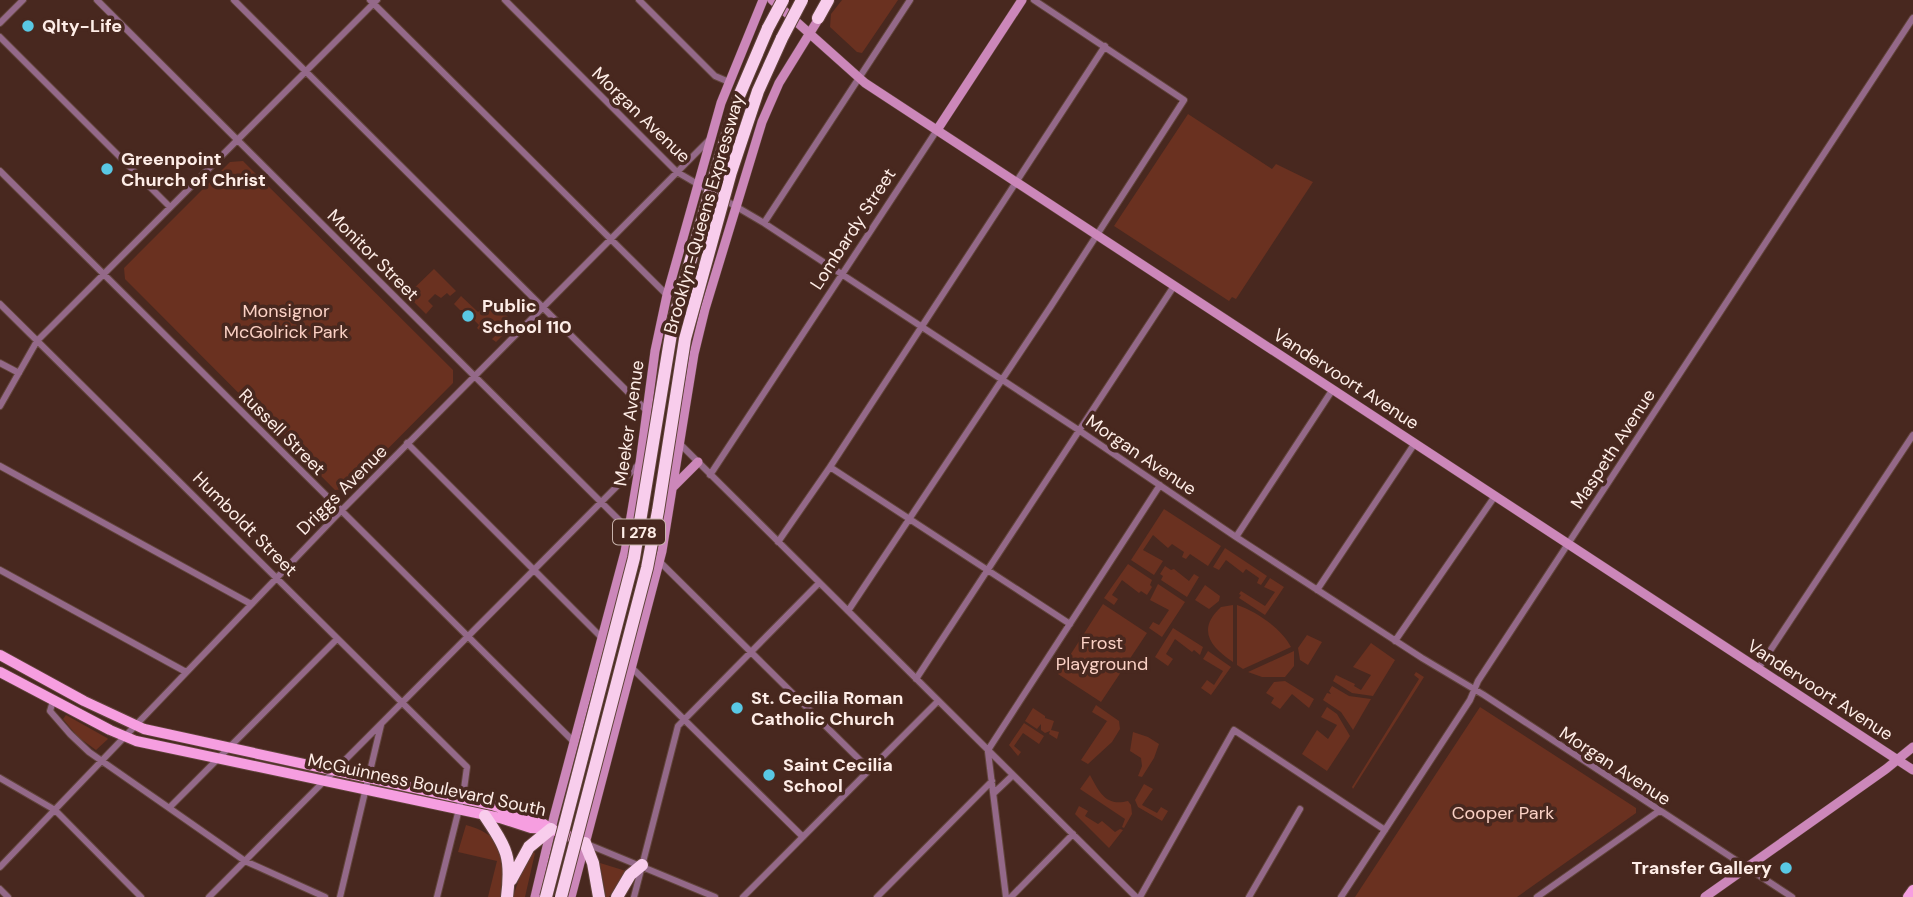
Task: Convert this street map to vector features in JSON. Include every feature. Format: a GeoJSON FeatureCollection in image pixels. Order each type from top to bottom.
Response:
{"type":"FeatureCollection","features":[{"type":"Feature","properties":{"kind":"highway","name":"Brooklyn-Queens Expressway"},"geometry":{"type":"LineString","coordinates":[[546,897],[634,558],[670,339],[682,287],[738,96],[783,0]]}},
{"type":"Feature","properties":{"kind":"highway","name":"Brooklyn-Queens Expressway"},"geometry":{"type":"LineString","coordinates":[[561,897],[650,554],[688,326],[731,172],[761,84],[803,0]]}},
{"type":"Feature","properties":{"kind":"highway"},"geometry":{"type":"LineString","coordinates":[[818,18],[831,0]]}},
{"type":"Feature","properties":{"kind":"highway"},"geometry":{"type":"LineString","coordinates":[[485,816],[507,851],[507,894]]}},
{"type":"Feature","properties":{"kind":"highway"},"geometry":{"type":"LineString","coordinates":[[507,894],[524,853],[551,829]]}},
{"type":"Feature","properties":{"kind":"highway"},"geometry":{"type":"LineString","coordinates":[[585,843],[593,863],[599,897]]}},
{"type":"Feature","properties":{"kind":"highway"},"geometry":{"type":"LineString","coordinates":[[617,897],[630,875],[642,865]]}},
{"type":"Feature","properties":{"kind":"main road","name":"Meeker Avenue"},"geometry":{"type":"LineString","coordinates":[[535,897],[629,530],[655,351],[667,295],[729,82],[763,0]]}},
{"type":"Feature","properties":{"kind":"main road","name":"Vandervoort Avenue"},"geometry":{"type":"LineString","coordinates":[[772,0],[859,77],[937,130],[1913,770]]}},
{"type":"Feature","properties":{"kind":"main road","name":"Lombardy Street"},"geometry":{"type":"LineString","coordinates":[[937,130],[1022,0]]}},
{"type":"Feature","properties":{"kind":"main road"},"geometry":{"type":"LineString","coordinates":[[572,897],[659,561],[697,341],[753,146],[770,101],[818,18]]}},
{"type":"Feature","properties":{"kind":"main road"},"geometry":{"type":"LineString","coordinates":[[672,489],[698,462]]}},
{"type":"Feature","properties":{"kind":"main road","name":"McGuinness Boulevard South"},"geometry":{"type":"LineString","coordinates":[[0,655],[136,726],[369,778],[459,805],[485,816],[531,828],[551,829]]}},
{"type":"Feature","properties":{"kind":"main road","name":"McGuinness Boulevard South"},"geometry":{"type":"LineString","coordinates":[[0,672],[125,737],[323,782],[526,815],[551,829]]}},
{"type":"Feature","properties":{"kind":"main road"},"geometry":{"type":"LineString","coordinates":[[1705,897],[1913,747]]}},
{"type":"Feature","properties":{"kind":"main road"},"geometry":{"type":"LineString","coordinates":[[551,829],[585,843]]}},
{"type":"Feature","properties":{"kind":"main road"},"geometry":{"type":"LineString","coordinates":[[1908,897],[1913,890]]}},
{"type":"Feature","properties":{"kind":"street"},"geometry":{"type":"LineString","coordinates":[[0,23],[23,0]]}},
{"type":"Feature","properties":{"kind":"street","name":"Monitor Street"},"geometry":{"type":"LineString","coordinates":[[97,0],[629,530]]}},
{"type":"Feature","properties":{"kind":"street"},"geometry":{"type":"LineString","coordinates":[[234,0],[647,411],[665,419],[680,444],[710,475],[1138,897],[1234,730],[1385,830]]}},
{"type":"Feature","properties":{"kind":"street","name":"Morgan Avenue"},"geometry":{"type":"LineString","coordinates":[[505,0],[677,172],[697,186],[764,223],[1236,537],[1792,897]]}},
{"type":"Feature","properties":{"kind":"street"},"geometry":{"type":"LineString","coordinates":[[639,0],[715,76],[729,82]]}},
{"type":"Feature","properties":{"kind":"street"},"geometry":{"type":"LineString","coordinates":[[764,223],[910,0]]}},
{"type":"Feature","properties":{"kind":"street"},"geometry":{"type":"LineString","coordinates":[[848,611],[1184,100],[1034,0]]}},
{"type":"Feature","properties":{"kind":"street"},"geometry":{"type":"LineString","coordinates":[[0,406],[37,341],[374,1],[667,295]]}},
{"type":"Feature","properties":{"kind":"street","name":"Maspeth Avenue"},"geometry":{"type":"LineString","coordinates":[[1341,897],[1568,544],[1913,18]]}},
{"type":"Feature","properties":{"kind":"street"},"geometry":{"type":"LineString","coordinates":[[0,37],[170,207]]}},
{"type":"Feature","properties":{"kind":"street"},"geometry":{"type":"LineString","coordinates":[[778,542],[1105,47]]}},
{"type":"Feature","properties":{"kind":"street","name":"Lombardy Street"},"geometry":{"type":"LineString","coordinates":[[710,475],[937,130]]}},
{"type":"Feature","properties":{"kind":"street","name":"Driggs Avenue"},"geometry":{"type":"LineString","coordinates":[[0,867],[341,510],[711,139]]}},
{"type":"Feature","properties":{"kind":"street","name":"Russell Street"},"geometry":{"type":"LineString","coordinates":[[0,171],[574,742]]}},
{"type":"Feature","properties":{"kind":"street"},"geometry":{"type":"LineString","coordinates":[[916,679],[1174,286]]}},
{"type":"Feature","properties":{"kind":"street","name":"Humboldt Street"},"geometry":{"type":"LineString","coordinates":[[0,304],[467,767],[459,805]]}},
{"type":"Feature","properties":{"kind":"street"},"geometry":{"type":"LineString","coordinates":[[0,363],[19,373]]}},
{"type":"Feature","properties":{"kind":"street"},"geometry":{"type":"LineString","coordinates":[[1236,537],[1333,389]]}},
{"type":"Feature","properties":{"kind":"street"},"geometry":{"type":"LineString","coordinates":[[1758,669],[1913,435]]}},
{"type":"Feature","properties":{"kind":"street"},"geometry":{"type":"LineString","coordinates":[[407,443],[803,837]]}},
{"type":"Feature","properties":{"kind":"street"},"geometry":{"type":"LineString","coordinates":[[1317,590],[1415,443]]}},
{"type":"Feature","properties":{"kind":"street"},"geometry":{"type":"LineString","coordinates":[[209,897],[640,463]]}},
{"type":"Feature","properties":{"kind":"street"},"geometry":{"type":"LineString","coordinates":[[0,466],[251,604]]}},
{"type":"Feature","properties":{"kind":"street"},"geometry":{"type":"LineString","coordinates":[[830,467],[1070,624]]}},
{"type":"Feature","properties":{"kind":"street"},"geometry":{"type":"LineString","coordinates":[[1009,897],[988,750],[1160,485]]}},
{"type":"Feature","properties":{"kind":"street"},"geometry":{"type":"LineString","coordinates":[[1395,641],[1495,496]]}},
{"type":"Feature","properties":{"kind":"street"},"geometry":{"type":"LineString","coordinates":[[659,561],[870,770]]}},
{"type":"Feature","properties":{"kind":"street"},"geometry":{"type":"LineString","coordinates":[[0,570],[186,672]]}},
{"type":"Feature","properties":{"kind":"street"},"geometry":{"type":"LineString","coordinates":[[635,897],[678,726],[819,583]]}},
{"type":"Feature","properties":{"kind":"street"},"geometry":{"type":"LineString","coordinates":[[170,807],[337,639]]}},
{"type":"Feature","properties":{"kind":"street"},"geometry":{"type":"LineString","coordinates":[[53,701],[50,711],[89,752],[245,861],[325,897]]}},
{"type":"Feature","properties":{"kind":"street"},"geometry":{"type":"LineString","coordinates":[[743,897],[938,701]]}},
{"type":"Feature","properties":{"kind":"street"},"geometry":{"type":"LineString","coordinates":[[340,897],[382,723]]}},
{"type":"Feature","properties":{"kind":"street"},"geometry":{"type":"LineString","coordinates":[[994,793],[1013,775]]}},
{"type":"Feature","properties":{"kind":"street"},"geometry":{"type":"LineString","coordinates":[[0,778],[55,810],[141,897]]}},
{"type":"Feature","properties":{"kind":"street"},"geometry":{"type":"LineString","coordinates":[[877,897],[992,781]]}},
{"type":"Feature","properties":{"kind":"street"},"geometry":{"type":"LineString","coordinates":[[437,897],[459,805]]}},
{"type":"Feature","properties":{"kind":"street"},"geometry":{"type":"LineString","coordinates":[[1249,897],[1300,809]]}},
{"type":"Feature","properties":{"kind":"street"},"geometry":{"type":"LineString","coordinates":[[1537,897],[1659,811]]}},
{"type":"Feature","properties":{"kind":"street"},"geometry":{"type":"LineString","coordinates":[[1009,897],[1073,834]]}},
{"type":"Feature","properties":{"kind":"street"},"geometry":{"type":"LineString","coordinates":[[585,843],[715,897]]}},
{"type":"Feature","properties":{"kind":"street"},"geometry":{"type":"LineString","coordinates":[[0,889],[8,897]]}},
{"type":"Feature","properties":{"kind":"green space"},"geometry":{"type":"Polygon","coordinates":[[[842,0],[898,0],[862,53],[857,52],[830,27],[831,14],[842,0]]]}},
{"type":"Feature","properties":{"kind":"green space"},"geometry":{"type":"Polygon","coordinates":[[[1188,114],[1272,169],[1276,164],[1313,182],[1236,299],[1232,297],[1229,301],[1114,226],[1188,114]]]}},
{"type":"Feature","properties":{"kind":"green space","name":"Monsignor McGolrick Park"},"geometry":{"type":"Polygon","coordinates":[[[243,161],[453,370],[453,383],[348,489],[335,490],[125,279],[124,268],[230,162],[243,161]]]}},
{"type":"Feature","properties":{"kind":"green space"},"geometry":{"type":"Polygon","coordinates":[[[434,269],[456,291],[441,298],[435,294],[428,301],[433,306],[426,314],[407,295],[434,269]]]}},
{"type":"Feature","properties":{"kind":"green space"},"geometry":{"type":"Polygon","coordinates":[[[461,296],[478,312],[491,300],[510,319],[505,324],[509,329],[496,342],[492,339],[501,330],[495,324],[485,335],[464,310],[454,304],[461,296]]]}},
{"type":"Feature","properties":{"kind":"green space"},"geometry":{"type":"Polygon","coordinates":[[[1164,509],[1221,546],[1208,566],[1190,554],[1186,559],[1182,557],[1184,552],[1172,544],[1168,548],[1153,535],[1143,550],[1163,561],[1154,575],[1131,560],[1164,509]]]}},
{"type":"Feature","properties":{"kind":"green space"},"geometry":{"type":"Polygon","coordinates":[[[1225,548],[1267,576],[1261,585],[1257,583],[1259,578],[1246,569],[1243,573],[1226,560],[1219,570],[1213,567],[1225,548]]]}},
{"type":"Feature","properties":{"kind":"green space"},"geometry":{"type":"Polygon","coordinates":[[[1128,564],[1152,580],[1152,587],[1147,595],[1141,591],[1139,593],[1122,580],[1112,595],[1118,599],[1114,605],[1104,598],[1128,564]]]}},
{"type":"Feature","properties":{"kind":"green space"},"geometry":{"type":"Polygon","coordinates":[[[1165,566],[1174,569],[1189,581],[1194,574],[1199,577],[1187,597],[1161,580],[1163,576],[1160,574],[1165,566]]]}},
{"type":"Feature","properties":{"kind":"green space"},"geometry":{"type":"Polygon","coordinates":[[[1270,578],[1284,587],[1265,615],[1239,598],[1239,594],[1241,591],[1265,606],[1275,592],[1264,587],[1270,578]]]}},
{"type":"Feature","properties":{"kind":"green space"},"geometry":{"type":"Polygon","coordinates":[[[1158,584],[1185,602],[1162,637],[1149,628],[1153,622],[1159,625],[1169,610],[1150,600],[1158,584]]]}},
{"type":"Feature","properties":{"kind":"green space"},"geometry":{"type":"Polygon","coordinates":[[[1205,585],[1220,596],[1219,601],[1209,609],[1195,600],[1205,585]]]}},
{"type":"Feature","properties":{"kind":"green space","name":"Frost Playground"},"geometry":{"type":"Polygon","coordinates":[[[1103,604],[1147,633],[1101,702],[1058,674],[1103,604]]]}},
{"type":"Feature","properties":{"kind":"green space"},"geometry":{"type":"Polygon","coordinates":[[[1233,605],[1233,662],[1213,644],[1208,631],[1213,615],[1221,607],[1233,605]]]}},
{"type":"Feature","properties":{"kind":"green space"},"geometry":{"type":"Polygon","coordinates":[[[1237,605],[1268,622],[1291,647],[1243,669],[1237,665],[1237,605]]]}},
{"type":"Feature","properties":{"kind":"green space"},"geometry":{"type":"Polygon","coordinates":[[[1173,628],[1203,647],[1200,655],[1175,639],[1166,654],[1173,659],[1168,666],[1155,657],[1173,628]]]}},
{"type":"Feature","properties":{"kind":"green space"},"geometry":{"type":"Polygon","coordinates":[[[1307,635],[1322,642],[1308,665],[1300,660],[1298,648],[1307,635]]]}},
{"type":"Feature","properties":{"kind":"green space"},"geometry":{"type":"Polygon","coordinates":[[[1371,643],[1395,660],[1373,696],[1352,693],[1333,681],[1336,675],[1361,690],[1371,675],[1353,667],[1371,643]]]}},
{"type":"Feature","properties":{"kind":"green space"},"geometry":{"type":"Polygon","coordinates":[[[1208,651],[1231,667],[1211,695],[1201,688],[1207,680],[1214,685],[1223,671],[1203,659],[1208,651]]]}},
{"type":"Feature","properties":{"kind":"green space"},"geometry":{"type":"Polygon","coordinates":[[[1294,651],[1294,666],[1285,677],[1262,677],[1248,672],[1294,651]]]}},
{"type":"Feature","properties":{"kind":"green space"},"geometry":{"type":"Polygon","coordinates":[[[1416,672],[1424,677],[1353,789],[1419,679],[1414,675],[1416,672]]]}},
{"type":"Feature","properties":{"kind":"green space"},"geometry":{"type":"Polygon","coordinates":[[[1285,681],[1314,699],[1309,708],[1292,694],[1280,709],[1271,703],[1274,698],[1266,693],[1274,682],[1285,681]]]}},
{"type":"Feature","properties":{"kind":"green space"},"geometry":{"type":"Polygon","coordinates":[[[1332,686],[1349,696],[1371,699],[1353,730],[1341,712],[1323,700],[1327,693],[1331,694],[1329,691],[1332,686]]]}},
{"type":"Feature","properties":{"kind":"green space"},"geometry":{"type":"Polygon","coordinates":[[[1096,705],[1119,721],[1120,729],[1112,742],[1088,764],[1081,760],[1107,721],[1092,712],[1096,705]]]}},
{"type":"Feature","properties":{"kind":"green space"},"geometry":{"type":"Polygon","coordinates":[[[1327,707],[1337,714],[1350,736],[1327,771],[1302,754],[1317,730],[1328,739],[1337,725],[1321,717],[1327,707]]]}},
{"type":"Feature","properties":{"kind":"green space","name":"Cooper Park"},"geometry":{"type":"Polygon","coordinates":[[[1480,707],[1636,808],[1636,813],[1517,897],[1355,897],[1480,707]]]}},
{"type":"Feature","properties":{"kind":"green space"},"geometry":{"type":"Polygon","coordinates":[[[1033,708],[1045,718],[1054,721],[1051,730],[1059,732],[1057,739],[1049,734],[1050,731],[1045,733],[1041,730],[1041,724],[1037,729],[1025,721],[1033,708]]]}},
{"type":"Feature","properties":{"kind":"green space"},"geometry":{"type":"Polygon","coordinates":[[[66,715],[108,739],[96,750],[78,737],[63,719],[66,715]]]}},
{"type":"Feature","properties":{"kind":"green space"},"geometry":{"type":"Polygon","coordinates":[[[1024,723],[1044,736],[1039,744],[1023,733],[1014,746],[1021,752],[1018,756],[1009,745],[1024,723]]]}},
{"type":"Feature","properties":{"kind":"green space"},"geometry":{"type":"Polygon","coordinates":[[[1133,732],[1159,744],[1142,777],[1138,776],[1142,766],[1141,758],[1130,751],[1133,732]]]}},
{"type":"Feature","properties":{"kind":"green space"},"geometry":{"type":"Polygon","coordinates":[[[1090,775],[1104,797],[1114,802],[1128,801],[1131,805],[1132,814],[1124,828],[1125,819],[1080,789],[1090,775]]]}},
{"type":"Feature","properties":{"kind":"green space"},"geometry":{"type":"Polygon","coordinates":[[[1144,784],[1153,789],[1142,805],[1157,813],[1161,807],[1168,811],[1162,821],[1138,807],[1135,800],[1144,784]]]}},
{"type":"Feature","properties":{"kind":"green space"},"geometry":{"type":"Polygon","coordinates":[[[1079,806],[1088,811],[1085,816],[1098,824],[1102,821],[1115,832],[1123,830],[1109,848],[1075,814],[1079,806]]]}},
{"type":"Feature","properties":{"kind":"green space"},"geometry":{"type":"Polygon","coordinates":[[[466,825],[490,836],[501,851],[502,897],[488,897],[497,861],[458,852],[466,825]]]}},
{"type":"Feature","properties":{"kind":"green space"},"geometry":{"type":"Polygon","coordinates":[[[532,851],[535,853],[525,897],[513,897],[519,879],[532,851]]]}},
{"type":"Feature","properties":{"kind":"green space"},"geometry":{"type":"Polygon","coordinates":[[[600,863],[626,871],[609,897],[606,897],[600,863]]]}},
{"type":"Feature","properties":{"kind":"place","name":"Qlty-Life"},"geometry":{"type":"Point","coordinates":[28,26]}},
{"type":"Feature","properties":{"kind":"place","name":"Greenpoint Church of Christ"},"geometry":{"type":"Point","coordinates":[107,169]}},
{"type":"Feature","properties":{"kind":"place","name":"Public School 110"},"geometry":{"type":"Point","coordinates":[468,316]}},
{"type":"Feature","properties":{"kind":"place","name":"St. Cecilia Roman Catholic Church"},"geometry":{"type":"Point","coordinates":[737,708]}},
{"type":"Feature","properties":{"kind":"place","name":"Saint Cecilia School"},"geometry":{"type":"Point","coordinates":[769,775]}},
{"type":"Feature","properties":{"kind":"place","name":"Transfer Gallery"},"geometry":{"type":"Point","coordinates":[1786,868]}}]}
